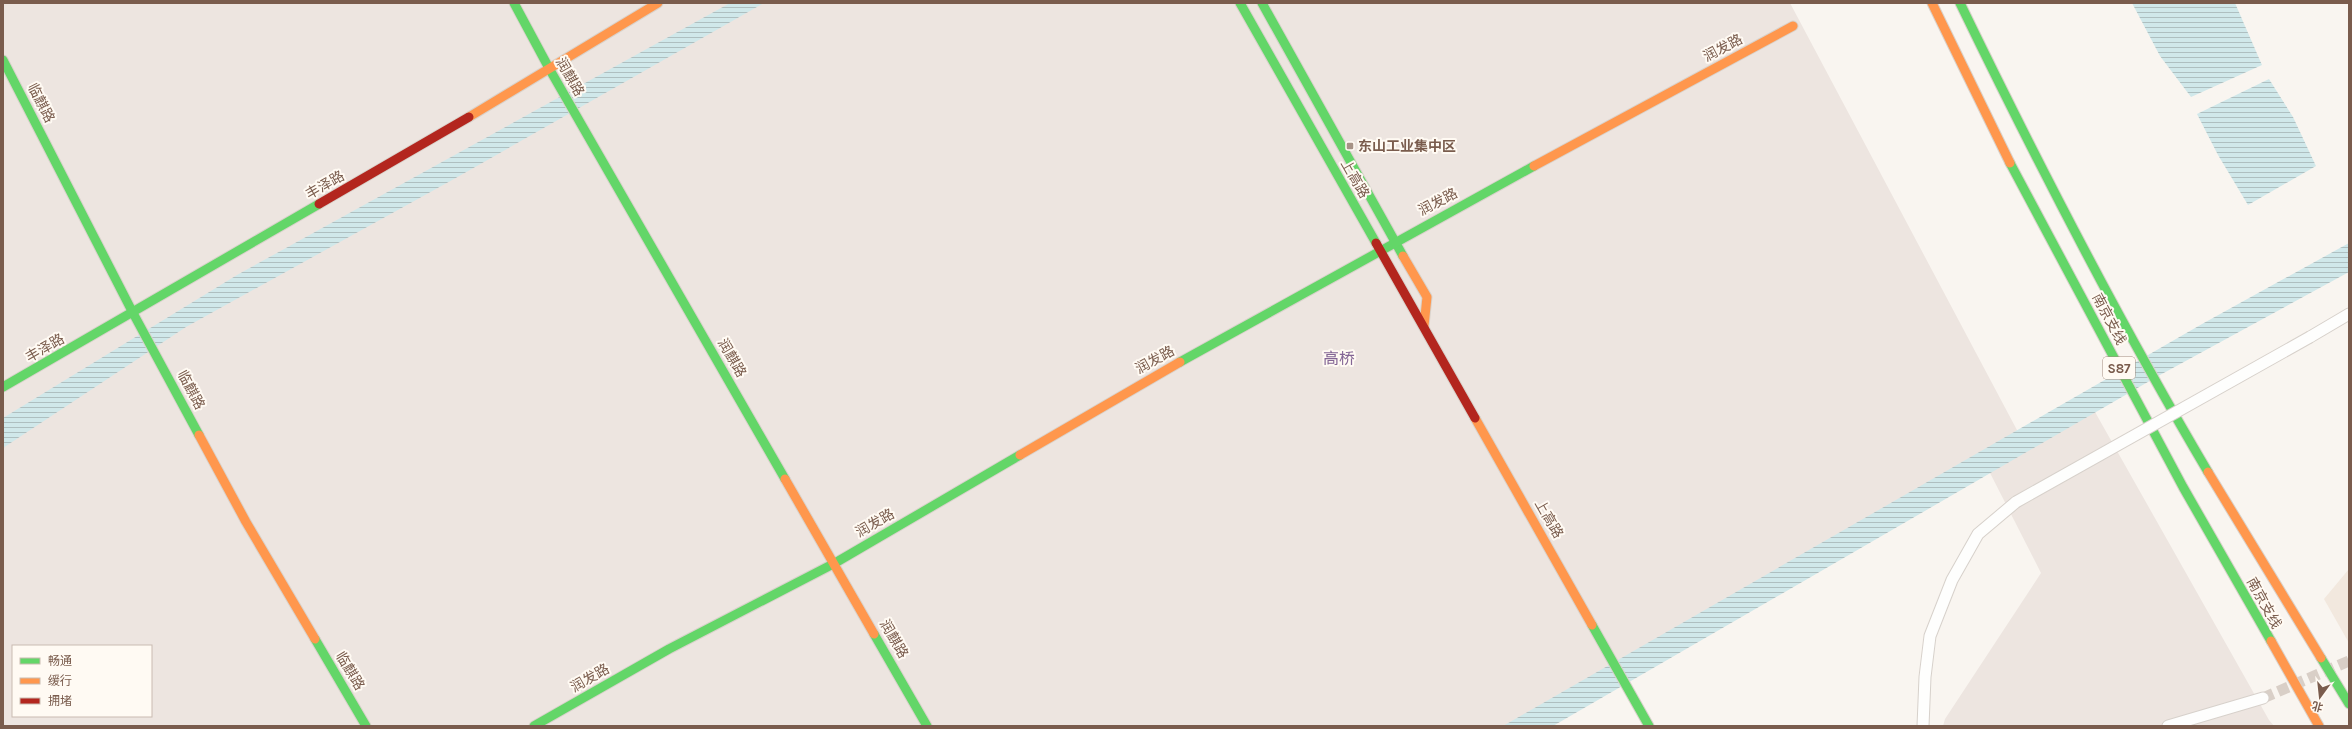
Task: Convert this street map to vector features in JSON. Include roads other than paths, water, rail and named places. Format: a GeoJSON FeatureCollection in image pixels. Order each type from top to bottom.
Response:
{"type":"FeatureCollection","features":[{"type":"Feature","properties":{"kind":"main road","name":"润麒路"},"geometry":{"type":"LineString","coordinates":[[514,3],[550,70],[835,563],[927,726]]}},
{"type":"Feature","properties":{"kind":"main road","name":"丰泽路"},"geometry":{"type":"LineString","coordinates":[[3,387],[550,70],[658,3]]}},
{"type":"Feature","properties":{"kind":"main road","name":"上高路"},"geometry":{"type":"LineString","coordinates":[[1240,3],[1649,726]]}},
{"type":"Feature","properties":{"kind":"main road","name":"上高路"},"geometry":{"type":"LineString","coordinates":[[1262,3],[1394,242],[1427,297],[1424,326]]}},
{"type":"Feature","properties":{"kind":"main road","name":"南京支线"},"geometry":{"type":"LineString","coordinates":[[1932,3],[2006,158],[2183,487],[2319,726]]}},
{"type":"Feature","properties":{"kind":"main road","name":"南京支线"},"geometry":{"type":"LineString","coordinates":[[1960,3],[2012,111],[2120,316],[2245,535],[2349,704]]}},
{"type":"Feature","properties":{"kind":"main road","name":"润发路"},"geometry":{"type":"LineString","coordinates":[[534,726],[669,649],[835,563],[1146,381],[1394,242],[1793,26]]}},
{"type":"Feature","properties":{"kind":"main road","name":"临麒路"},"geometry":{"type":"LineString","coordinates":[[3,60],[133,313],[246,522],[366,726]]}},
{"type":"Feature","properties":{"kind":"street"},"geometry":{"type":"LineString","coordinates":[[1924,726],[1924,677],[1930,636],[1952,580],[1978,534],[2016,502],[2349,314]]}},
{"type":"Feature","properties":{"kind":"street"},"geometry":{"type":"LineString","coordinates":[[2168,726],[2263,698]]}},
{"type":"Feature","properties":{"kind":"water"},"geometry":{"type":"Polygon","coordinates":[[[730,3],[764,3],[454,179],[186,327],[3,448],[3,418],[237,275],[730,3]]]}},
{"type":"Feature","properties":{"kind":"water"},"geometry":{"type":"Polygon","coordinates":[[[2132,3],[2235,3],[2262,65],[2191,97],[2160,56],[2132,3]]]}},
{"type":"Feature","properties":{"kind":"water"},"geometry":{"type":"Polygon","coordinates":[[[2269,79],[2293,117],[2316,166],[2248,205],[2218,155],[2197,114],[2269,79]]]}},
{"type":"Feature","properties":{"kind":"water"},"geometry":{"type":"Polygon","coordinates":[[[2349,243],[2349,272],[2160,375],[1553,726],[1503,726],[2202,324],[2349,243]]]}},
{"type":"Feature","properties":{"kind":"tunnel"},"geometry":{"type":"LineString","coordinates":[[2263,698],[2349,661]]}},
{"type":"Feature","properties":{"kind":"place","name":"东山工业集中区"},"geometry":{"type":"Point","coordinates":[1350,146]}},
{"type":"Feature","properties":{"kind":"district","name":"高桥"},"geometry":{"type":"Point","coordinates":[1339,358]}}]}
